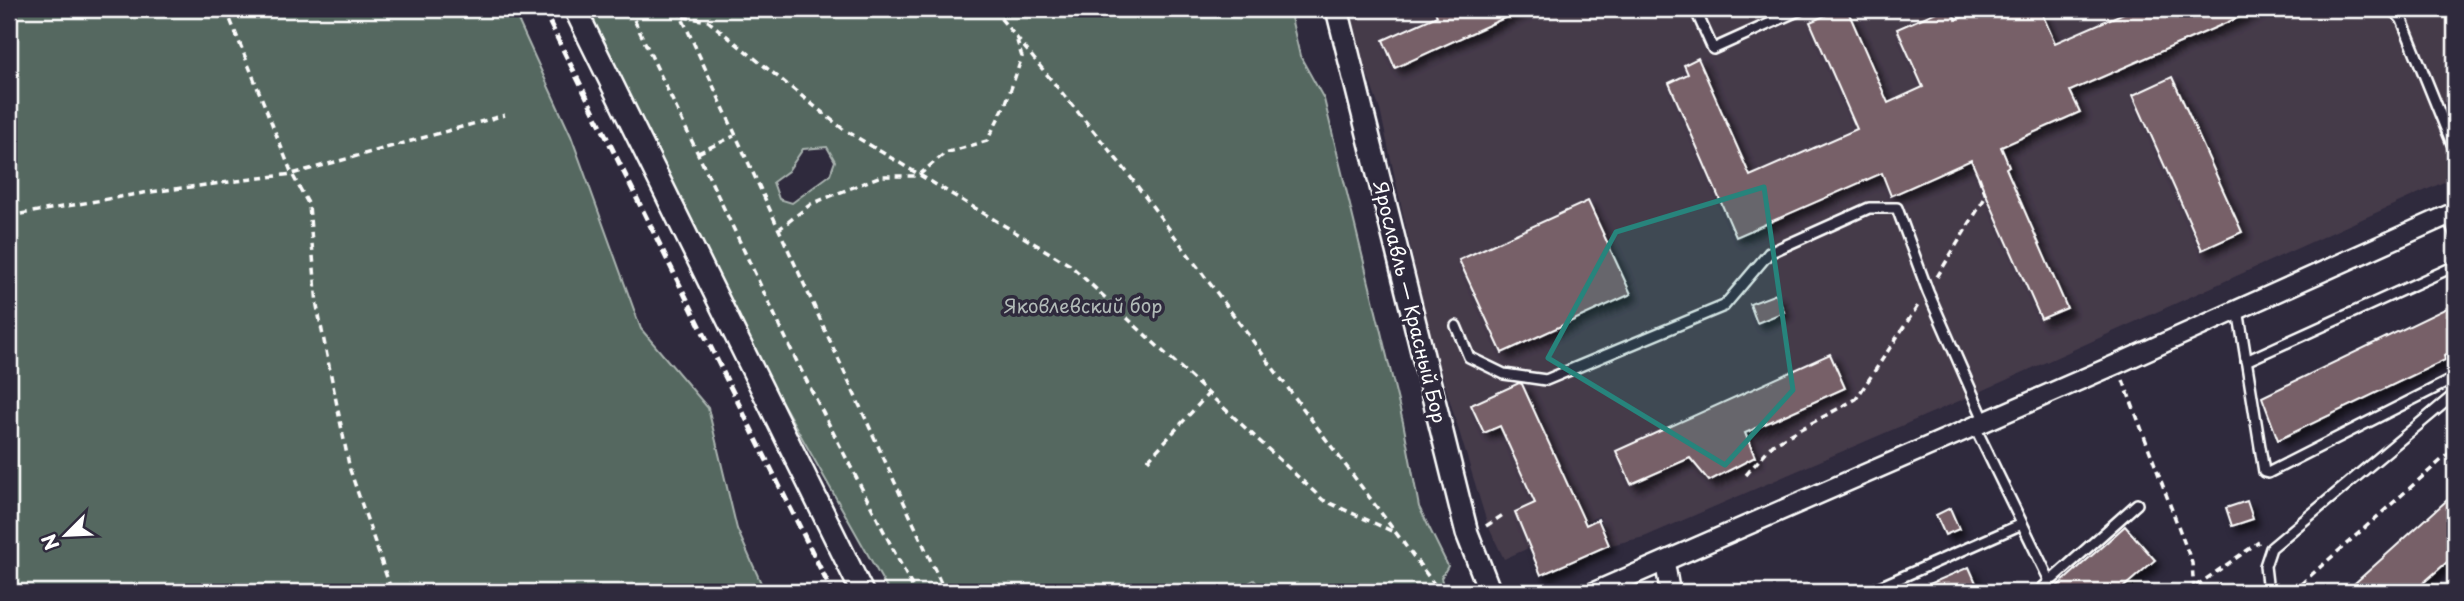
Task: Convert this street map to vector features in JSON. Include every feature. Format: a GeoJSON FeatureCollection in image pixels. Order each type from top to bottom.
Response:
{"type":"FeatureCollection","features":[{"type":"Feature","properties":{"kind":"street"},"geometry":{"type":"LineString","coordinates":[[575,9],[862,592]]}},
{"type":"Feature","properties":{"kind":"street","name":"Ярославль — Красный Бор"},"geometry":{"type":"LineString","coordinates":[[1337,9],[1467,533],[1490,592]]}},
{"type":"Feature","properties":{"kind":"street"},"geometry":{"type":"LineString","coordinates":[[1594,592],[2117,364],[2451,214]]}},
{"type":"Feature","properties":{"kind":"street"},"geometry":{"type":"LineString","coordinates":[[1665,563],[1670,592]]}},
{"type":"Feature","properties":{"kind":"lane"},"geometry":{"type":"LineString","coordinates":[[1695,9],[1713,49],[1802,9]]}},
{"type":"Feature","properties":{"kind":"lane"},"geometry":{"type":"LineString","coordinates":[[2393,9],[2402,20],[2455,151]]}},
{"type":"Feature","properties":{"kind":"lane"},"geometry":{"type":"LineString","coordinates":[[1456,326],[1469,357],[1504,374],[1546,380],[1724,306],[1769,253],[1869,208],[1897,208],[1980,424],[2022,524],[2050,581]]}},
{"type":"Feature","properties":{"kind":"lane"},"geometry":{"type":"LineString","coordinates":[[2451,214],[2455,234]]}},
{"type":"Feature","properties":{"kind":"lane"},"geometry":{"type":"LineString","coordinates":[[2246,361],[2455,266]]}},
{"type":"Feature","properties":{"kind":"lane"},"geometry":{"type":"LineString","coordinates":[[2237,308],[2261,467],[2268,473],[2455,378]]}},
{"type":"Feature","properties":{"kind":"lane"},"geometry":{"type":"LineString","coordinates":[[2268,592],[2265,566],[2270,548],[2455,394]]}},
{"type":"Feature","properties":{"kind":"lane"},"geometry":{"type":"LineString","coordinates":[[2038,592],[2137,504]]}},
{"type":"Feature","properties":{"kind":"lane"},"geometry":{"type":"LineString","coordinates":[[1868,592],[2022,524]]}},
{"type":"Feature","properties":{"kind":"path"},"geometry":{"type":"LineString","coordinates":[[226,9],[292,174],[309,205],[317,306],[350,470],[392,592]]}},
{"type":"Feature","properties":{"kind":"path"},"geometry":{"type":"LineString","coordinates":[[629,9],[798,364],[915,592]]}},
{"type":"Feature","properties":{"kind":"path"},"geometry":{"type":"LineString","coordinates":[[678,9],[945,592]]}},
{"type":"Feature","properties":{"kind":"path"},"geometry":{"type":"LineString","coordinates":[[993,9],[1123,167],[1440,592]]}},
{"type":"Feature","properties":{"kind":"path"},"geometry":{"type":"LineString","coordinates":[[683,17],[708,21],[842,129],[1070,265],[1210,392],[1323,500],[1396,533]]}},
{"type":"Feature","properties":{"kind":"path"},"geometry":{"type":"LineString","coordinates":[[778,230],[811,204],[881,176],[918,176],[945,153],[987,141],[1006,103],[1022,57],[1016,39]]}},
{"type":"Feature","properties":{"kind":"path"},"geometry":{"type":"LineString","coordinates":[[9,216],[144,193],[292,174],[505,115]]}},
{"type":"Feature","properties":{"kind":"path"},"geometry":{"type":"LineString","coordinates":[[698,153],[735,136]]}},
{"type":"Feature","properties":{"kind":"path"},"geometry":{"type":"LineString","coordinates":[[1746,475],[1773,444],[1856,400],[1928,292],[1986,195],[1977,173]]}},
{"type":"Feature","properties":{"kind":"path"},"geometry":{"type":"LineString","coordinates":[[2117,364],[2192,563],[2194,592]]}},
{"type":"Feature","properties":{"kind":"path"},"geometry":{"type":"LineString","coordinates":[[1148,460],[1210,392]]}},
{"type":"Feature","properties":{"kind":"path"},"geometry":{"type":"LineString","coordinates":[[2292,592],[2455,448]]}},
{"type":"Feature","properties":{"kind":"path"},"geometry":{"type":"LineString","coordinates":[[2195,586],[2265,538],[2284,538]]}},
{"type":"Feature","properties":{"kind":"highlighted area"},"geometry":{"type":"Polygon","coordinates":[[[1764,187],[1793,390],[1725,465],[1548,358],[1616,232],[1764,187]]]}},
{"type":"Feature","properties":{"kind":"shaded area"},"geometry":{"type":"Polygon","coordinates":[[[1348,9],[2455,9],[2455,177],[1973,395],[1644,537],[1611,545],[1599,516],[1504,559],[1488,526],[1430,336],[1380,110],[1356,43],[1348,9]]]}},
{"type":"Feature","properties":{"kind":"green space"},"geometry":{"type":"Polygon","coordinates":[[[9,9],[513,9],[571,136],[641,329],[708,408],[737,529],[765,592],[9,592],[9,9]]]}},
{"type":"Feature","properties":{"kind":"green space","name":"Яковлевский бор"},"geometry":{"type":"Polygon","coordinates":[[[587,9],[1289,9],[1300,56],[1324,99],[1403,422],[1419,507],[1448,566],[1441,578],[1445,592],[1265,592],[1254,580],[1233,592],[889,592],[770,381],[587,9]],[[827,147],[803,149],[788,171],[773,182],[779,199],[792,203],[830,175],[835,161],[827,147]]]}},
{"type":"Feature","properties":{"kind":"building"},"geometry":{"type":"Polygon","coordinates":[[[1434,9],[1524,9],[1395,68],[1383,40],[1437,16],[1434,9]]]}},
{"type":"Feature","properties":{"kind":"building"},"geometry":{"type":"Polygon","coordinates":[[[1827,9],[1847,9],[1888,103],[1923,87],[1897,29],[1943,9],[1951,9],[1956,20],[1981,9],[2040,9],[2055,43],[2133,9],[2258,9],[2070,91],[2080,112],[2001,147],[2009,166],[2006,168],[2067,308],[2041,319],[1971,160],[1891,196],[1882,173],[1736,237],[1669,83],[1688,74],[1684,65],[1698,58],[1750,176],[1857,129],[1810,22],[1829,14],[1827,9]]]}},
{"type":"Feature","properties":{"kind":"building"},"geometry":{"type":"Polygon","coordinates":[[[2172,77],[2242,232],[2202,250],[2133,95],[2172,77]]]}},
{"type":"Feature","properties":{"kind":"building"},"geometry":{"type":"Polygon","coordinates":[[[1588,201],[1631,294],[1502,353],[1459,260],[1588,201]]]}},
{"type":"Feature","properties":{"kind":"building"},"geometry":{"type":"Polygon","coordinates":[[[1776,294],[1784,312],[1757,323],[1750,304],[1776,294]]]}},
{"type":"Feature","properties":{"kind":"building"},"geometry":{"type":"Polygon","coordinates":[[[2455,304],[2455,351],[2444,356],[2445,360],[2278,440],[2262,397],[2455,304]]]}},
{"type":"Feature","properties":{"kind":"building"},"geometry":{"type":"Polygon","coordinates":[[[1830,354],[1845,388],[1745,433],[1755,457],[1709,481],[1690,458],[1631,484],[1616,451],[1830,354]]]}},
{"type":"Feature","properties":{"kind":"building"},"geometry":{"type":"Polygon","coordinates":[[[1522,384],[1586,525],[1598,519],[1609,545],[1541,575],[1515,512],[1535,503],[1500,426],[1484,433],[1471,405],[1522,384]]]}},
{"type":"Feature","properties":{"kind":"building"},"geometry":{"type":"Polygon","coordinates":[[[2455,493],[2455,555],[2413,592],[2345,592],[2455,493]]]}},
{"type":"Feature","properties":{"kind":"building"},"geometry":{"type":"Polygon","coordinates":[[[2247,501],[2253,519],[2232,526],[2226,508],[2247,501]]]}},
{"type":"Feature","properties":{"kind":"building"},"geometry":{"type":"Polygon","coordinates":[[[1950,508],[1959,529],[1945,535],[1936,515],[1950,508]]]}},
{"type":"Feature","properties":{"kind":"building"},"geometry":{"type":"Polygon","coordinates":[[[2125,526],[2155,560],[2118,592],[2051,592],[2125,526]]]}},
{"type":"Feature","properties":{"kind":"building"},"geometry":{"type":"Polygon","coordinates":[[[1969,567],[1980,592],[1911,592],[1969,567]]]}},
{"type":"Feature","properties":{"kind":"railway"},"geometry":{"type":"LineString","coordinates":[[543,9],[832,592]]}}]}
